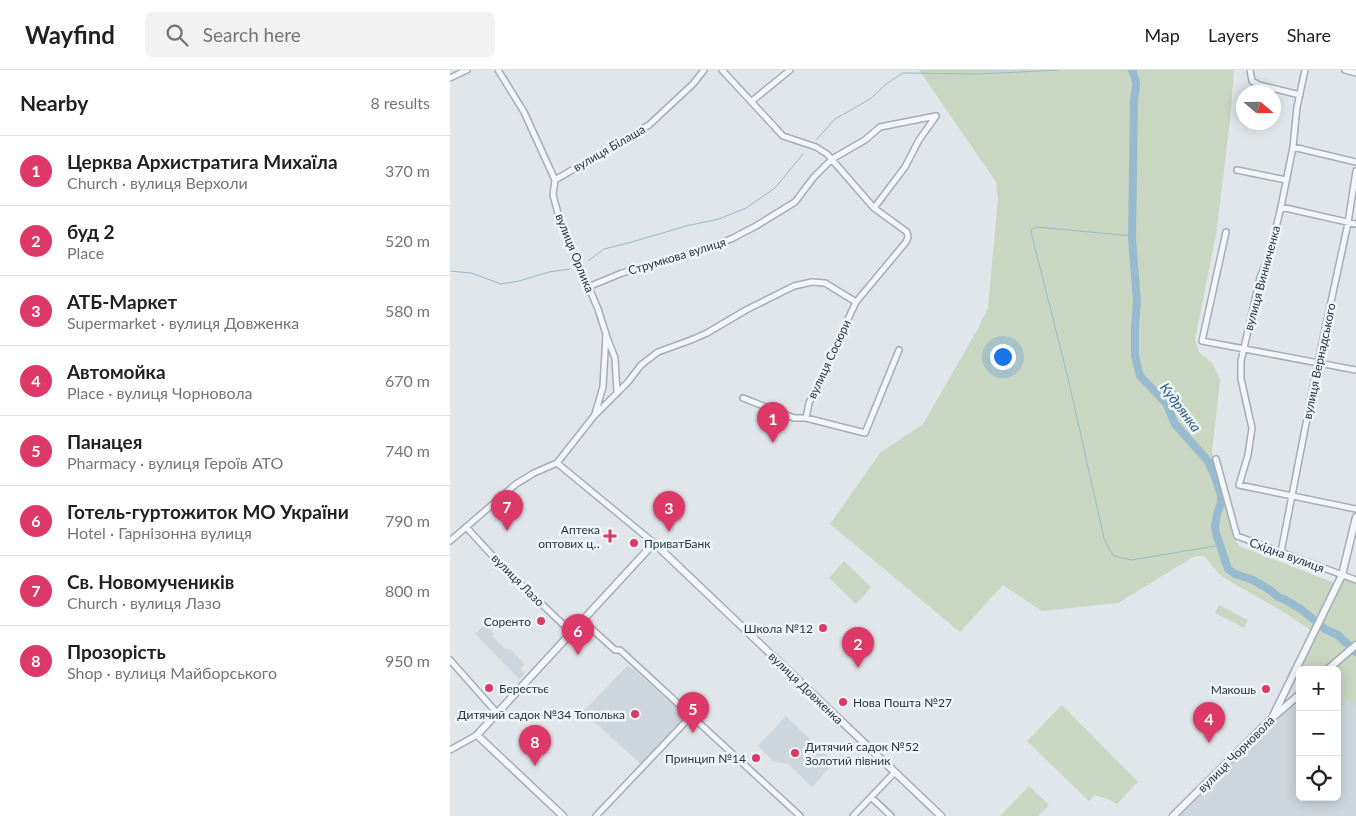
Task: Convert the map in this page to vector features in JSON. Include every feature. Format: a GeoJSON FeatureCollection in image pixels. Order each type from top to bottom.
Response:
{"type":"FeatureCollection","features":[{"type":"Feature","properties":{"kind":"street"},"geometry":{"type":"LineString","coordinates":[[450,78],[467,70]]}},
{"type":"Feature","properties":{"kind":"street","name":"вулиця Орлика"},"geometry":{"type":"LineString","coordinates":[[498,70],[524,112],[555,180],[554,195],[559,216],[606,334],[603,387],[594,416]]}},
{"type":"Feature","properties":{"kind":"street","name":"вулиця Білаша"},"geometry":{"type":"LineString","coordinates":[[555,180],[649,125],[693,84],[704,70]]}},
{"type":"Feature","properties":{"kind":"street"},"geometry":{"type":"LineString","coordinates":[[722,70],[783,136],[816,147],[832,159],[874,208]]}},
{"type":"Feature","properties":{"kind":"street"},"geometry":{"type":"LineString","coordinates":[[752,101],[790,70]]}},
{"type":"Feature","properties":{"kind":"street"},"geometry":{"type":"LineString","coordinates":[[1250,70],[1252,81],[1300,95]]}},
{"type":"Feature","properties":{"kind":"street","name":"вулиця Винниченка"},"geometry":{"type":"LineString","coordinates":[[1292,497],[1239,485],[1248,455],[1252,428],[1240,370],[1260,278],[1270,252],[1281,207],[1305,70]]}},
{"type":"Feature","properties":{"kind":"street"},"geometry":{"type":"LineString","coordinates":[[1346,70],[1356,73]]}},
{"type":"Feature","properties":{"kind":"street","name":"Струмкова вулиця"},"geometry":{"type":"LineString","coordinates":[[588,287],[622,273],[704,249],[731,239],[795,202],[814,177],[832,159],[865,140],[880,127],[936,116],[919,140],[905,167],[874,208]]}},
{"type":"Feature","properties":{"kind":"street"},"geometry":{"type":"LineString","coordinates":[[1293,147],[1356,162]]}},
{"type":"Feature","properties":{"kind":"street"},"geometry":{"type":"LineString","coordinates":[[1237,170],[1286,180]]}},
{"type":"Feature","properties":{"kind":"street","name":"вулиця Вернадського"},"geometry":{"type":"LineString","coordinates":[[1281,552],[1318,362],[1348,223],[1356,171]]}},
{"type":"Feature","properties":{"kind":"street"},"geometry":{"type":"LineString","coordinates":[[1281,207],[1356,224]]}},
{"type":"Feature","properties":{"kind":"street","name":"вулиця Сосюри"},"geometry":{"type":"LineString","coordinates":[[806,418],[809,403],[856,302],[906,242],[908,236],[906,232],[874,208]]}},
{"type":"Feature","properties":{"kind":"street"},"geometry":{"type":"LineString","coordinates":[[1226,232],[1202,341],[1356,370]]}},
{"type":"Feature","properties":{"kind":"street"},"geometry":{"type":"LineString","coordinates":[[450,541],[516,484],[534,473],[557,463],[594,416],[628,382],[641,364],[658,352],[726,323],[746,310],[794,286],[812,282],[825,283],[856,302]]}},
{"type":"Feature","properties":{"kind":"street"},"geometry":{"type":"LineString","coordinates":[[606,334],[615,358],[617,393]]}},
{"type":"Feature","properties":{"kind":"street"},"geometry":{"type":"LineString","coordinates":[[743,398],[794,418],[806,418],[866,433],[899,350]]}},
{"type":"Feature","properties":{"kind":"street","name":"Східна вулиця"},"geometry":{"type":"LineString","coordinates":[[1216,459],[1237,536],[1356,580]]}},
{"type":"Feature","properties":{"kind":"street","name":"вулиця Довженка"},"geometry":{"type":"LineString","coordinates":[[557,463],[654,543],[941,816]]}},
{"type":"Feature","properties":{"kind":"street"},"geometry":{"type":"LineString","coordinates":[[1292,497],[1356,509]]}},
{"type":"Feature","properties":{"kind":"street"},"geometry":{"type":"LineString","coordinates":[[1300,666],[1319,621],[1342,575],[1356,518]]}},
{"type":"Feature","properties":{"kind":"street","name":"вулиця Лазо"},"geometry":{"type":"LineString","coordinates":[[466,527],[502,566],[571,632]]}},
{"type":"Feature","properties":{"kind":"street"},"geometry":{"type":"LineString","coordinates":[[450,750],[477,735],[654,543]]}},
{"type":"Feature","properties":{"kind":"street"},"geometry":{"type":"LineString","coordinates":[[582,620],[615,650],[620,650],[800,816]]}},
{"type":"Feature","properties":{"kind":"street"},"geometry":{"type":"LineString","coordinates":[[1332,666],[1356,645]]}},
{"type":"Feature","properties":{"kind":"street"},"geometry":{"type":"LineString","coordinates":[[450,660],[496,713]]}},
{"type":"Feature","properties":{"kind":"street"},"geometry":{"type":"LineString","coordinates":[[1272,718],[1296,673]]}},
{"type":"Feature","properties":{"kind":"street","name":"вулиця Чорновола"},"geometry":{"type":"LineString","coordinates":[[1173,816],[1272,718],[1296,697]]}},
{"type":"Feature","properties":{"kind":"street"},"geometry":{"type":"LineString","coordinates":[[596,816],[692,716]]}},
{"type":"Feature","properties":{"kind":"street"},"geometry":{"type":"LineString","coordinates":[[477,735],[563,816]]}},
{"type":"Feature","properties":{"kind":"street"},"geometry":{"type":"LineString","coordinates":[[853,816],[895,772]]}},
{"type":"Feature","properties":{"kind":"street"},"geometry":{"type":"LineString","coordinates":[[871,797],[891,816]]}},
{"type":"Feature","properties":{"kind":"shaded area"},"geometry":{"type":"Polygon","coordinates":[[[485,624],[494,634],[492,636],[506,650],[509,648],[525,664],[520,669],[525,674],[519,679],[475,634],[485,624]]]}},
{"type":"Feature","properties":{"kind":"shaded area"},"geometry":{"type":"Polygon","coordinates":[[[1356,647],[1356,816],[1176,816],[1273,719],[1296,699],[1296,801],[1341,801],[1340,666],[1356,647]]]}},
{"type":"Feature","properties":{"kind":"shaded area","name":"Дитячий садок №34 Тополька"},"geometry":{"type":"Polygon","coordinates":[[[628,665],[687,716],[642,765],[583,712],[628,665]]]}},
{"type":"Feature","properties":{"kind":"shaded area","name":"Дитячий садок №52 Золотий півник"},"geometry":{"type":"Polygon","coordinates":[[[786,716],[834,763],[812,787],[788,764],[773,761],[758,746],[786,716]]]}},
{"type":"Feature","properties":{"kind":"green space"},"geometry":{"type":"Polygon","coordinates":[[[919,70],[1234,70],[1230,121],[1216,235],[1195,340],[1199,352],[1213,364],[1220,380],[1212,452],[1235,539],[1239,546],[1335,583],[1312,631],[1282,611],[1221,576],[1204,556],[1195,556],[1118,603],[1042,611],[1003,585],[960,632],[830,524],[880,453],[923,424],[988,308],[998,198],[996,182],[919,70]]]}},
{"type":"Feature","properties":{"kind":"green space"},"geometry":{"type":"Polygon","coordinates":[[[844,561],[871,587],[856,604],[829,578],[844,561]]]}},
{"type":"Feature","properties":{"kind":"green space"},"geometry":{"type":"Polygon","coordinates":[[[1343,577],[1356,582],[1356,642],[1329,666],[1302,666],[1301,663],[1343,577]]]}},
{"type":"Feature","properties":{"kind":"green space"},"geometry":{"type":"Polygon","coordinates":[[[1219,605],[1248,620],[1244,628],[1215,613],[1219,605]]]}},
{"type":"Feature","properties":{"kind":"green space"},"geometry":{"type":"Polygon","coordinates":[[[1356,650],[1356,705],[1348,699],[1341,708],[1341,666],[1335,666],[1356,650]]]}},
{"type":"Feature","properties":{"kind":"green space"},"geometry":{"type":"Polygon","coordinates":[[[1062,705],[1138,782],[1117,804],[1095,795],[1089,801],[1027,741],[1062,705]]]}},
{"type":"Feature","properties":{"kind":"green space"},"geometry":{"type":"Polygon","coordinates":[[[1029,786],[1049,805],[1038,816],[1000,816],[1029,786]]]}},
{"type":"Feature","properties":{"kind":"waterway"},"geometry":{"type":"LineString","coordinates":[[816,140],[835,119],[870,99],[886,84],[903,73],[978,74],[1060,70]]}},
{"type":"Feature","properties":{"kind":"waterway","name":"Кудрянка"},"geometry":{"type":"LineString","coordinates":[[1132,70],[1136,85],[1134,100],[1132,239],[1137,301],[1135,356],[1140,376],[1166,403],[1175,424],[1208,461],[1221,495],[1221,503],[1215,526],[1228,569],[1235,574],[1253,580],[1302,610],[1325,629],[1338,635],[1356,652]]}},
{"type":"Feature","properties":{"kind":"waterway"},"geometry":{"type":"LineString","coordinates":[[588,261],[604,249],[686,226],[719,219],[746,208],[775,188],[803,154]]}},
{"type":"Feature","properties":{"kind":"waterway"},"geometry":{"type":"LineString","coordinates":[[1132,236],[1037,227],[1032,229],[1031,232],[1068,378],[1104,538],[1114,556],[1131,560],[1221,545]]}},
{"type":"Feature","properties":{"kind":"waterway"},"geometry":{"type":"LineString","coordinates":[[450,271],[471,273],[501,284],[549,272],[570,269]]}},
{"type":"Feature","properties":{"kind":"place","name":"Церква Архистратига Михаїла"},"geometry":{"type":"Point","coordinates":[773,443]}},
{"type":"Feature","properties":{"kind":"place","name":"Св. Новомучеників"},"geometry":{"type":"Point","coordinates":[507,531]}},
{"type":"Feature","properties":{"kind":"place","name":"АТБ-Маркет"},"geometry":{"type":"Point","coordinates":[669,532]}},
{"type":"Feature","properties":{"kind":"place","name":"Аптека оптових ц‥"},"geometry":{"type":"Point","coordinates":[610,536]}},
{"type":"Feature","properties":{"kind":"place","name":"ПриватБанк"},"geometry":{"type":"Point","coordinates":[634,543]}},
{"type":"Feature","properties":{"kind":"place","name":"Соренто"},"geometry":{"type":"Point","coordinates":[541,621]}},
{"type":"Feature","properties":{"kind":"place","name":"Школа №12"},"geometry":{"type":"Point","coordinates":[823,628]}},
{"type":"Feature","properties":{"kind":"place","name":"Готель-гуртожиток МО України"},"geometry":{"type":"Point","coordinates":[578,655]}},
{"type":"Feature","properties":{"kind":"place","name":"буд 2"},"geometry":{"type":"Point","coordinates":[858,668]}},
{"type":"Feature","properties":{"kind":"place","name":"Берестьє"},"geometry":{"type":"Point","coordinates":[489,688]}},
{"type":"Feature","properties":{"kind":"place","name":"Макошь"},"geometry":{"type":"Point","coordinates":[1266,689]}},
{"type":"Feature","properties":{"kind":"place","name":"Нова Пошта №27"},"geometry":{"type":"Point","coordinates":[843,702]}},
{"type":"Feature","properties":{"kind":"place","name":"Дитячий садок №34 Тополька"},"geometry":{"type":"Point","coordinates":[635,714]}},
{"type":"Feature","properties":{"kind":"place","name":"Панацея"},"geometry":{"type":"Point","coordinates":[693,733]}},
{"type":"Feature","properties":{"kind":"place","name":"Автомойка"},"geometry":{"type":"Point","coordinates":[1209,743]}},
{"type":"Feature","properties":{"kind":"place","name":"Дитячий садок №52 Золотий півник"},"geometry":{"type":"Point","coordinates":[795,753]}},
{"type":"Feature","properties":{"kind":"place","name":"Принцип №14"},"geometry":{"type":"Point","coordinates":[756,758]}},
{"type":"Feature","properties":{"kind":"place","name":"Прозорість"},"geometry":{"type":"Point","coordinates":[535,766]}}]}
